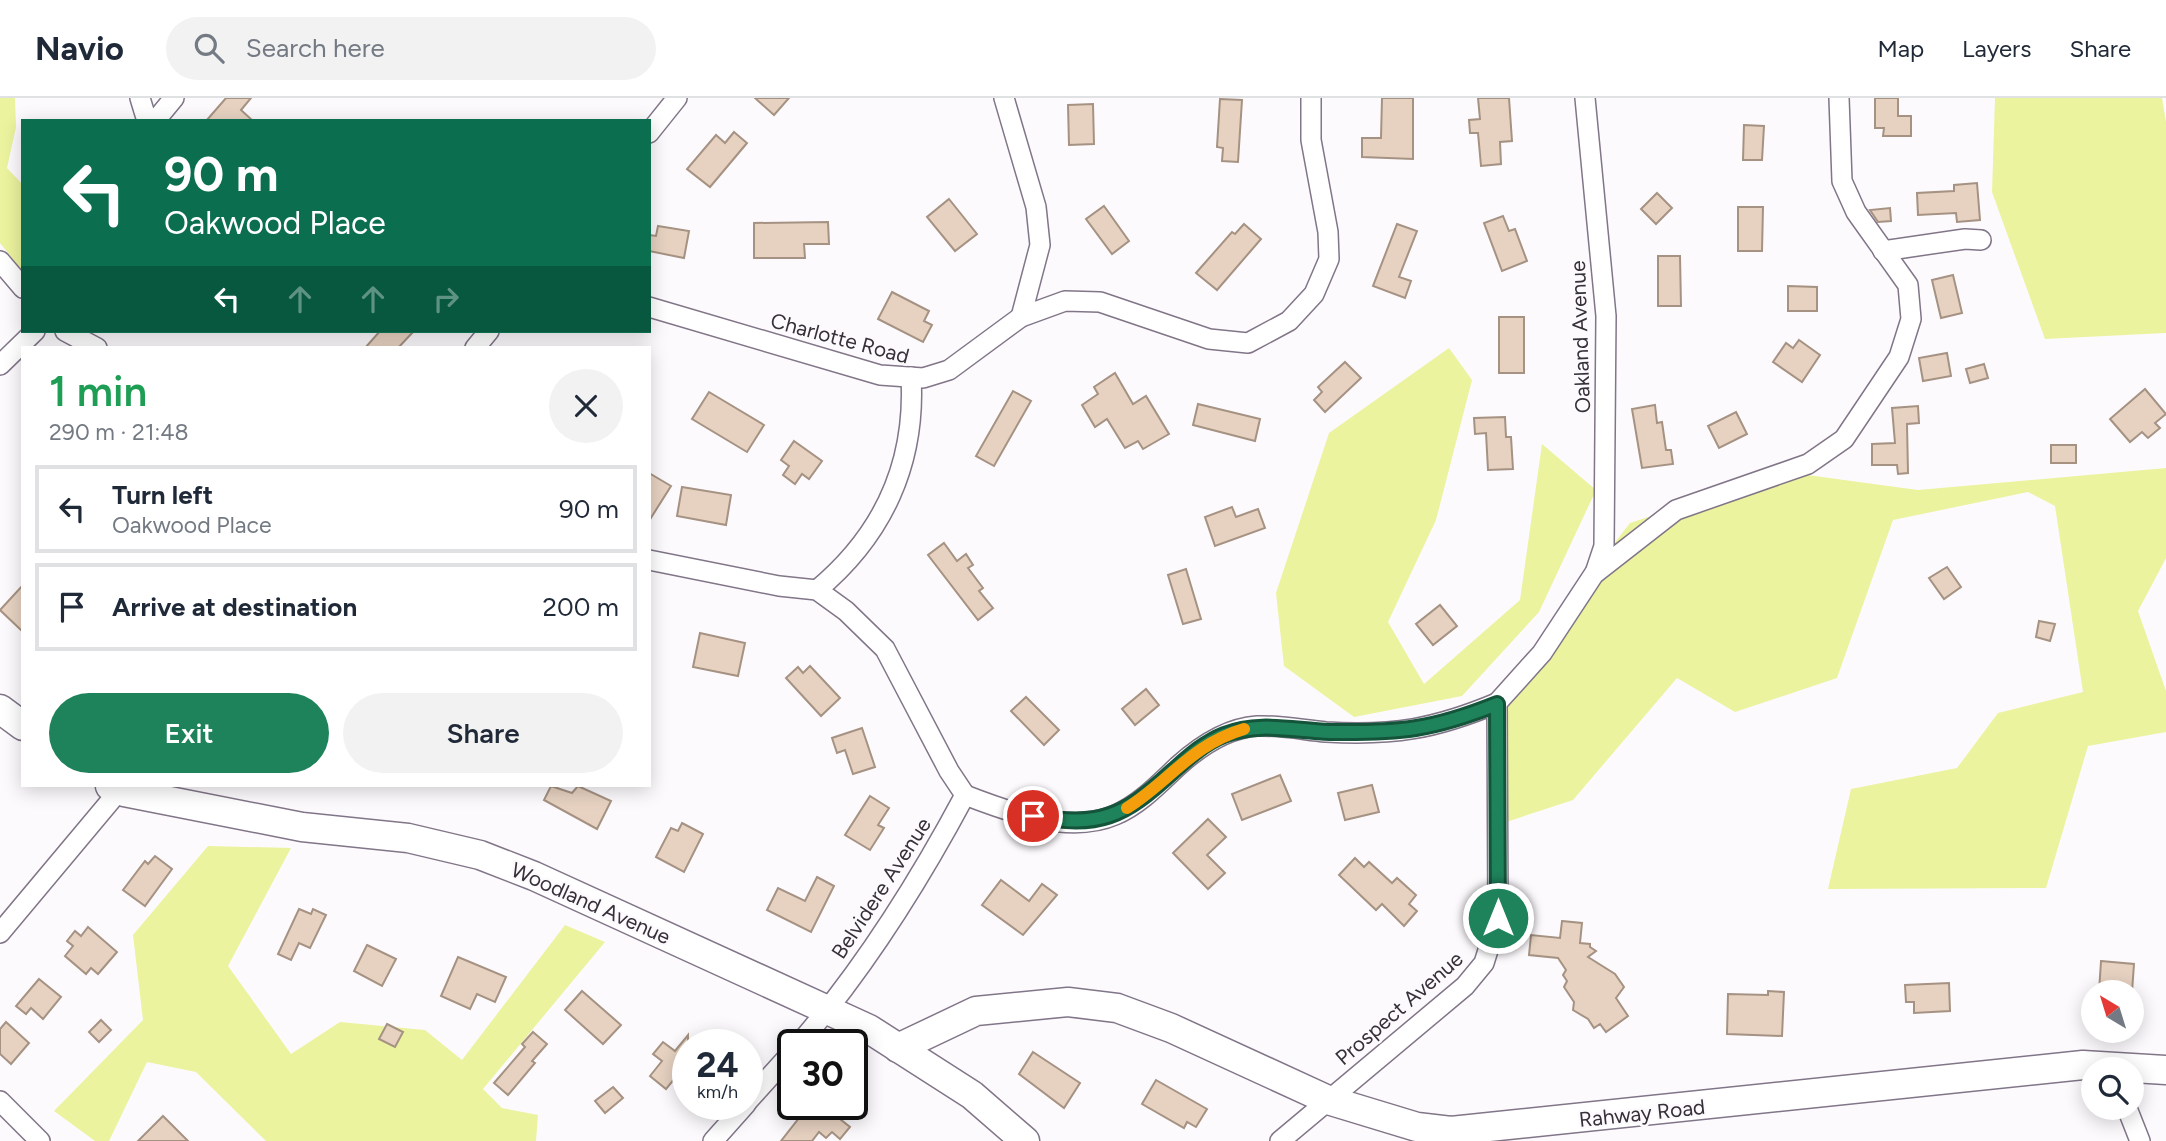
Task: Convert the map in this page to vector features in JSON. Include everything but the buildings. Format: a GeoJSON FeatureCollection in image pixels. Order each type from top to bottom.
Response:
{"type":"FeatureCollection","features":[{"type":"Feature","properties":{"kind":"street"},"geometry":{"type":"LineString","coordinates":[[140,98],[146,119]]}},
{"type":"Feature","properties":{"kind":"street"},"geometry":{"type":"LineString","coordinates":[[157,119],[174,98]]}},
{"type":"Feature","properties":{"kind":"street"},"geometry":{"type":"LineString","coordinates":[[651,130],[677,98]]}},
{"type":"Feature","properties":{"kind":"street"},"geometry":{"type":"LineString","coordinates":[[1004,98],[1036,207],[1040,245],[1021,317]]}},
{"type":"Feature","properties":{"kind":"street"},"geometry":{"type":"LineString","coordinates":[[911,377],[923,377],[949,370],[1021,317],[1065,301],[1100,302],[1209,339],[1248,343],[1289,321],[1314,294],[1329,259],[1328,232],[1311,140],[1311,98]]}},
{"type":"Feature","properties":{"kind":"street","name":"Oakland Avenue"},"geometry":{"type":"LineString","coordinates":[[1585,98],[1606,316],[1604,546],[1594,574]]}},
{"type":"Feature","properties":{"kind":"street"},"geometry":{"type":"LineString","coordinates":[[651,560],[779,586],[817,590],[846,611],[885,649],[949,771],[965,795],[1009,812],[1057,820],[1090,821],[1115,815],[1146,796],[1196,749],[1224,735],[1256,726],[1328,732],[1408,732],[1450,722],[1497,704],[1542,653],[1594,574],[1676,510],[1808,464],[1844,439],[1899,357],[1911,319],[1908,285],[1856,212],[1842,181],[1839,98]]}},
{"type":"Feature","properties":{"kind":"street"},"geometry":{"type":"LineString","coordinates":[[1884,251],[1965,239],[1981,240]]}},
{"type":"Feature","properties":{"kind":"street"},"geometry":{"type":"LineString","coordinates":[[0,261],[21,286]]}},
{"type":"Feature","properties":{"kind":"street","name":"Charlotte Road"},"geometry":{"type":"LineString","coordinates":[[651,308],[880,375],[911,377],[908,445],[894,492],[883,514],[855,555],[817,590]]}},
{"type":"Feature","properties":{"kind":"street"},"geometry":{"type":"LineString","coordinates":[[0,366],[33,333]]}},
{"type":"Feature","properties":{"kind":"street"},"geometry":{"type":"LineString","coordinates":[[69,333],[93,346]]}},
{"type":"Feature","properties":{"kind":"street","name":"Prospect Avenue"},"geometry":{"type":"LineString","coordinates":[[1280,1141],[1465,986],[1484,963],[1498,918],[1497,704]]}},
{"type":"Feature","properties":{"kind":"street"},"geometry":{"type":"LineString","coordinates":[[0,709],[21,725]]}},
{"type":"Feature","properties":{"kind":"street"},"geometry":{"type":"LineString","coordinates":[[0,933],[117,787]]}},
{"type":"Feature","properties":{"kind":"street","name":"Woodland Avenue"},"geometry":{"type":"LineString","coordinates":[[117,787],[302,827],[408,838],[480,855],[534,876],[869,1030],[972,1096],[1026,1141]]}},
{"type":"Feature","properties":{"kind":"street","name":"Belvidere Avenue"},"geometry":{"type":"LineString","coordinates":[[812,1029],[828,1011],[927,867],[965,795]]}},
{"type":"Feature","properties":{"kind":"street","name":"Rahway Road"},"geometry":{"type":"LineString","coordinates":[[898,1048],[976,1011],[1068,1002],[1116,1008],[1171,1028],[1328,1100],[1417,1127],[1451,1131],[2081,1065]]}},
{"type":"Feature","properties":{"kind":"street"},"geometry":{"type":"LineString","coordinates":[[763,1084],[777,1069]]}},
{"type":"Feature","properties":{"kind":"street","name":"Rahway Road"},"geometry":{"type":"LineString","coordinates":[[2144,1069],[2166,1070]]}},
{"type":"Feature","properties":{"kind":"street"},"geometry":{"type":"LineString","coordinates":[[0,1101],[40,1141]]}},
{"type":"Feature","properties":{"kind":"street"},"geometry":{"type":"LineString","coordinates":[[713,1141],[731,1120]]}},
{"type":"Feature","properties":{"kind":"street"},"geometry":{"type":"LineString","coordinates":[[2132,1120],[2140,1141]]}},
{"type":"Feature","properties":{"kind":"green space"},"geometry":{"type":"Polygon","coordinates":[[[0,98],[15,98],[16,127],[7,168],[21,183],[21,269],[0,243],[0,98]]]}},
{"type":"Feature","properties":{"kind":"green space"},"geometry":{"type":"Polygon","coordinates":[[[1995,98],[2162,98],[2166,122],[2166,333],[2045,339],[1992,192],[1995,98]]]}},
{"type":"Feature","properties":{"kind":"green space"},"geometry":{"type":"Polygon","coordinates":[[[1449,348],[1472,380],[1436,520],[1388,622],[1424,684],[1520,600],[1542,444],[1596,490],[1539,612],[1462,696],[1354,717],[1284,666],[1276,593],[1329,433],[1449,348]]]}},
{"type":"Feature","properties":{"kind":"green space"},"geometry":{"type":"Polygon","coordinates":[[[2166,468],[2166,558],[2138,611],[2166,691],[2166,732],[2088,746],[2046,888],[1828,889],[1851,789],[1957,768],[1998,713],[2083,692],[2055,506],[2028,492],[1893,520],[1837,678],[1735,712],[1677,678],[1573,800],[1497,825],[1485,710],[1630,523],[1785,472],[1918,490],[2166,468]]]}},
{"type":"Feature","properties":{"kind":"green space"},"geometry":{"type":"Polygon","coordinates":[[[208,846],[291,848],[228,966],[291,1054],[340,1022],[425,1030],[462,1060],[565,925],[605,942],[483,1089],[502,1108],[538,1115],[536,1141],[266,1141],[196,1072],[147,1062],[109,1141],[95,1141],[54,1111],[143,1020],[133,935],[208,846]]]}},
{"type":"Feature","properties":{"kind":"slow traffic"},"geometry":{"type":"LineString","coordinates":[[1127,808],[1146,796],[1196,749],[1224,735],[1244,729]]}},
{"type":"Feature","properties":{"kind":"route"},"geometry":{"type":"LineString","coordinates":[[1033,816],[1090,821],[1115,815],[1146,796],[1196,749],[1224,735],[1256,726],[1328,732],[1408,732],[1450,722],[1497,704],[1498,918]]}}]}
